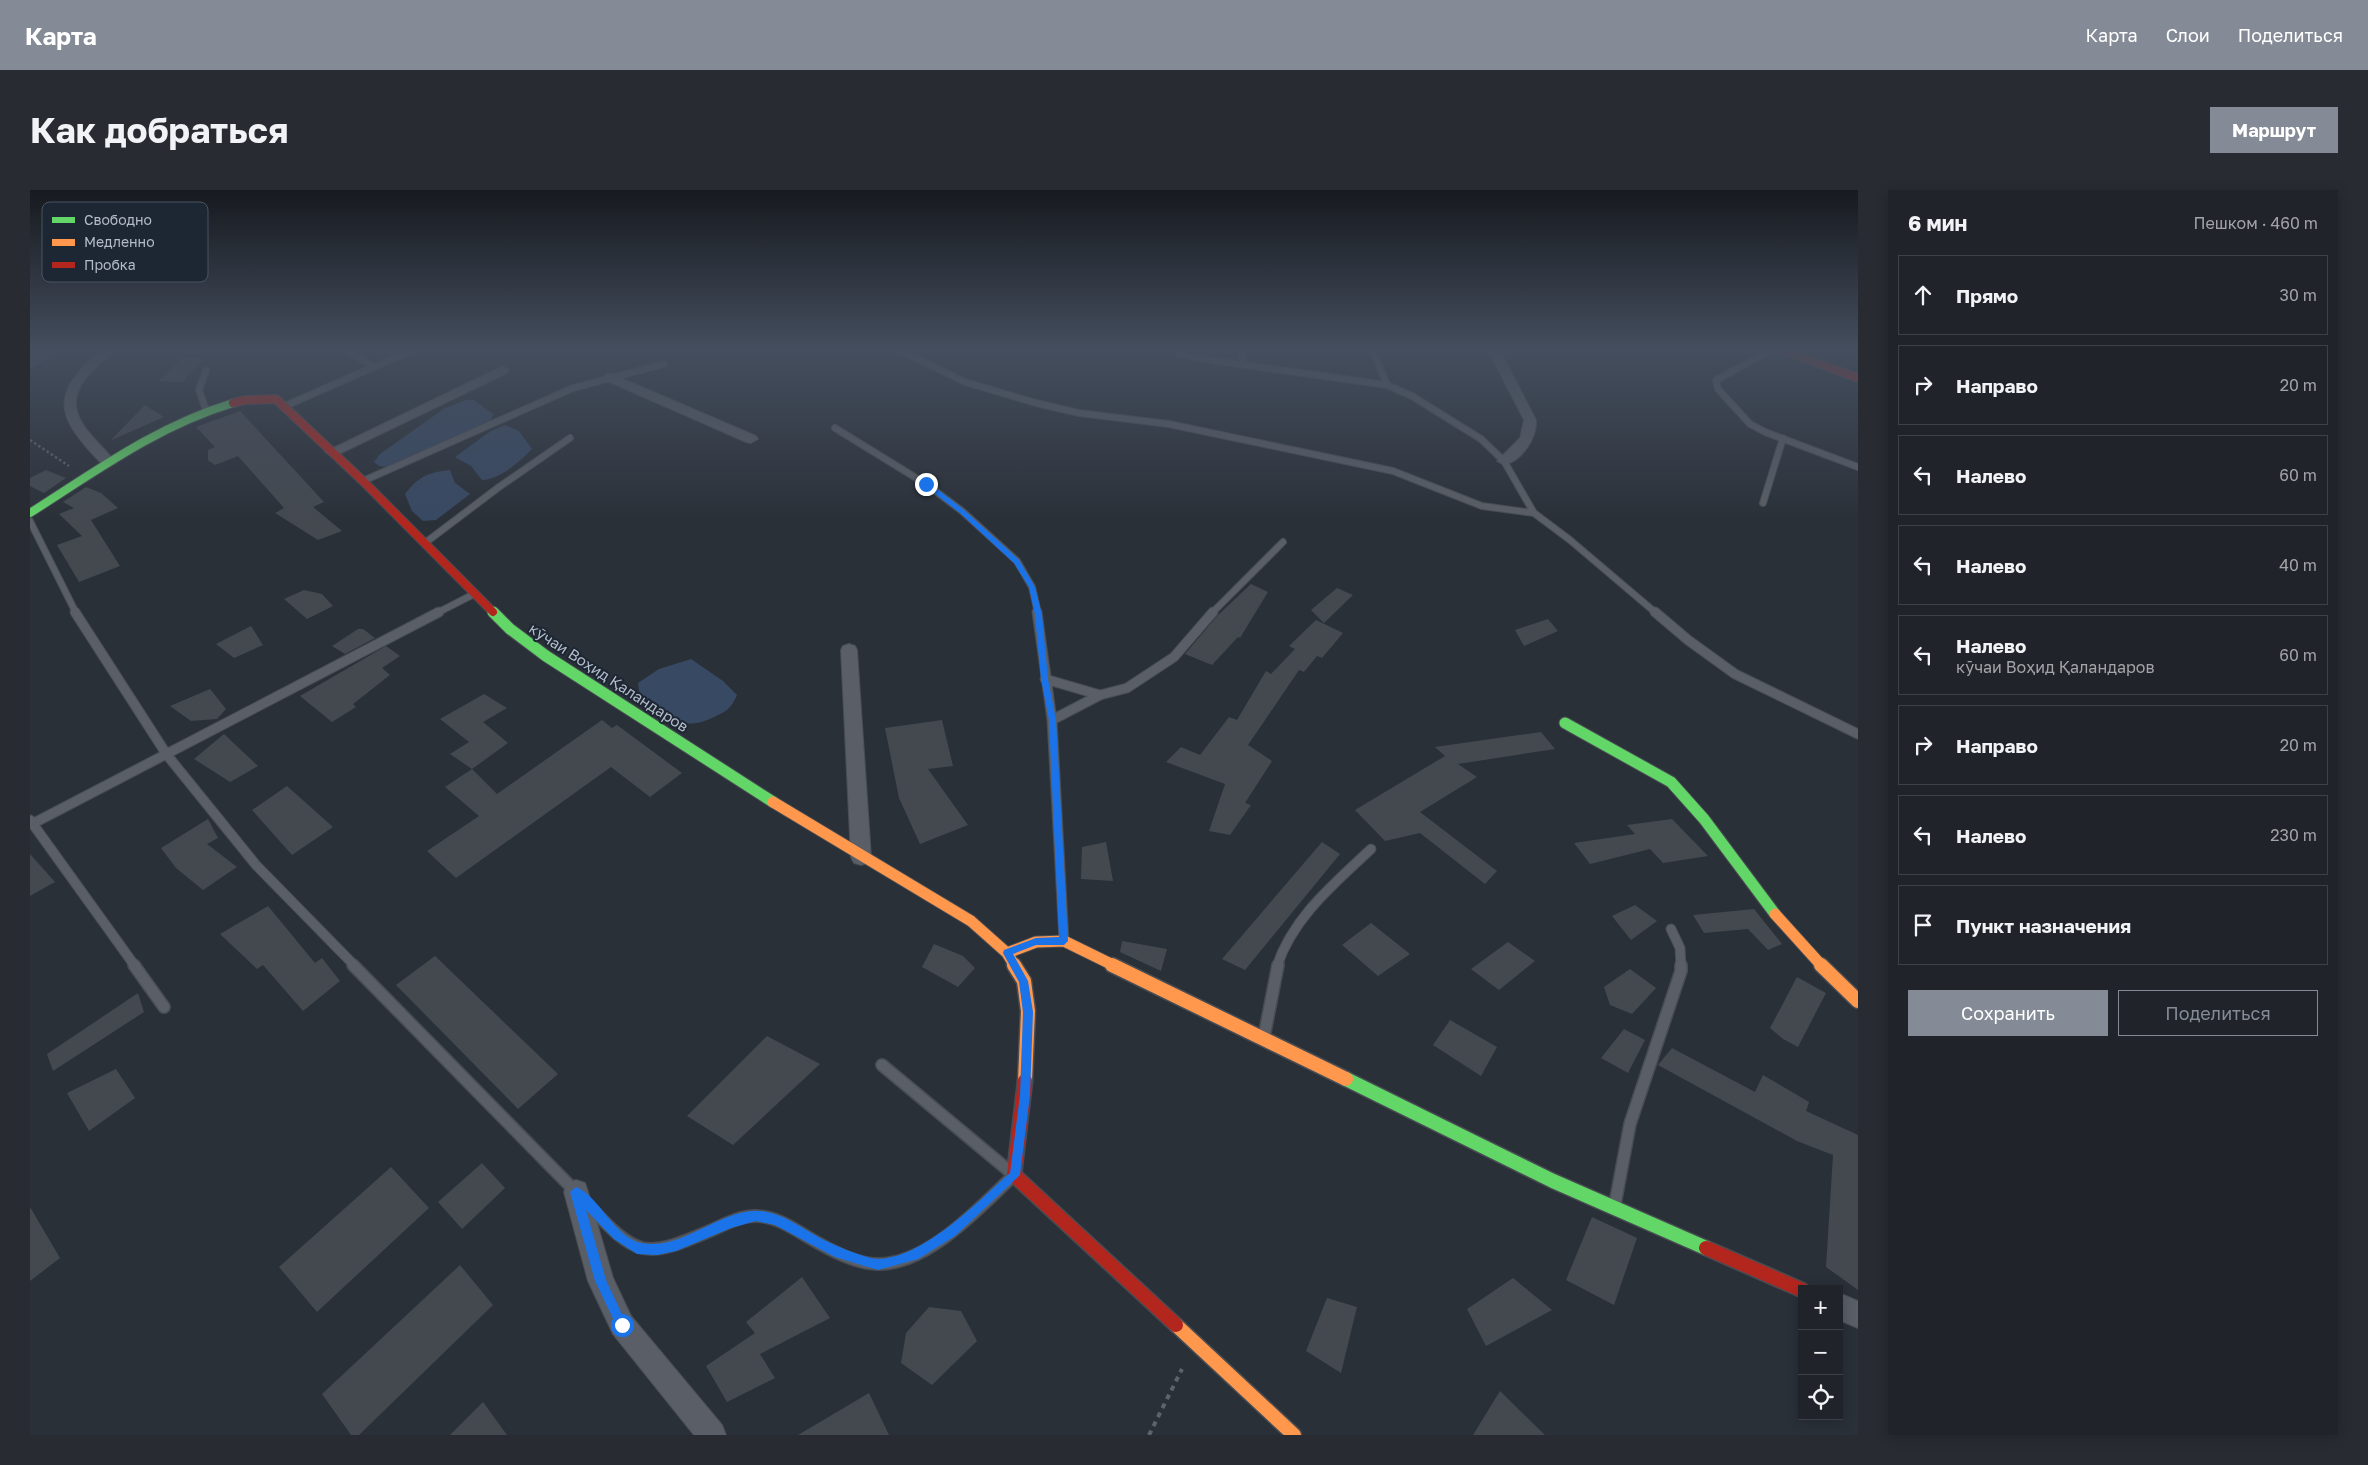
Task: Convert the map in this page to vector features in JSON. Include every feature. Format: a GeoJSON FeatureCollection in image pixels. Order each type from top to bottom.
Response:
{"type":"FeatureCollection","features":[{"type":"Feature","properties":{"kind":"street"},"geometry":{"type":"LineString","coordinates":[[69,406],[86,438],[109,462]]}},
{"type":"Feature","properties":{"kind":"street","name":"кӯчаи Воҳид Қаландаров"},"geometry":{"type":"LineString","coordinates":[[30,514],[84,477],[176,423],[206,410],[222,406]]}},
{"type":"Feature","properties":{"kind":"street","name":"кӯчаи Воҳид Қаландаров"},"geometry":{"type":"LineString","coordinates":[[285,406],[363,481],[510,629],[546,656],[861,857],[971,921],[1007,953],[1024,981],[1028,1012],[1025,1095],[1014,1175]]}},
{"type":"Feature","properties":{"kind":"street"},"geometry":{"type":"LineString","coordinates":[[332,452],[428,406]]}},
{"type":"Feature","properties":{"kind":"street"},"geometry":{"type":"LineString","coordinates":[[676,406],[751,439]]}},
{"type":"Feature","properties":{"kind":"street"},"geometry":{"type":"LineString","coordinates":[[1504,461],[1526,442],[1532,431],[1530,420],[1523,406]]}},
{"type":"Feature","properties":{"kind":"street"},"geometry":{"type":"LineString","coordinates":[[849,650],[861,857]]}},
{"type":"Feature","properties":{"kind":"street"},"geometry":{"type":"LineString","coordinates":[[1565,724],[1671,782],[1704,819],[1780,920],[1832,977],[1858,1001]]}},
{"type":"Feature","properties":{"kind":"street"},"geometry":{"type":"LineString","coordinates":[[1007,953],[1036,942],[1064,941],[1553,1181],[1615,1206],[1798,1288]]}},
{"type":"Feature","properties":{"kind":"street"},"geometry":{"type":"LineString","coordinates":[[1014,1175],[1195,1341],[1294,1435]]}},
{"type":"Feature","properties":{"kind":"street"},"geometry":{"type":"LineString","coordinates":[[576,1192],[600,1281],[622,1325],[712,1435]]}},
{"type":"Feature","properties":{"kind":"street"},"geometry":{"type":"LineString","coordinates":[[1843,1308],[1858,1315]]}},
{"type":"Feature","properties":{"kind":"lane"},"geometry":{"type":"LineString","coordinates":[[204,406],[206,410]]}},
{"type":"Feature","properties":{"kind":"lane"},"geometry":{"type":"LineString","coordinates":[[363,481],[528,406]]}},
{"type":"Feature","properties":{"kind":"lane"},"geometry":{"type":"LineString","coordinates":[[1049,406],[1079,413],[1169,424],[1393,471],[1482,506],[1534,513]]}},
{"type":"Feature","properties":{"kind":"lane"},"geometry":{"type":"LineString","coordinates":[[1429,406],[1481,439],[1504,461],[1534,513],[1578,546],[1688,640],[1735,674],[1858,734]]}},
{"type":"Feature","properties":{"kind":"lane"},"geometry":{"type":"LineString","coordinates":[[1734,406],[1750,424],[1858,467]]}},
{"type":"Feature","properties":{"kind":"lane"},"geometry":{"type":"LineString","coordinates":[[835,428],[926,484],[962,511],[1017,561],[1032,587],[1038,615],[1045,679],[1052,720],[1064,941]]}},
{"type":"Feature","properties":{"kind":"lane"},"geometry":{"type":"LineString","coordinates":[[425,543],[499,487],[570,438]]}},
{"type":"Feature","properties":{"kind":"lane"},"geometry":{"type":"LineString","coordinates":[[1762,503],[1783,438]]}},
{"type":"Feature","properties":{"kind":"lane"},"geometry":{"type":"LineString","coordinates":[[30,521],[77,616],[167,755],[256,865],[617,1235],[637,1248],[657,1250],[676,1245],[731,1222],[756,1216],[776,1220],[835,1252],[878,1264],[914,1255],[952,1232],[1014,1175],[882,1065]]}},
{"type":"Feature","properties":{"kind":"lane"},"geometry":{"type":"LineString","coordinates":[[1052,720],[1100,695],[1127,688],[1174,657],[1217,608],[1283,542]]}},
{"type":"Feature","properties":{"kind":"lane"},"geometry":{"type":"LineString","coordinates":[[164,1007],[32,822],[167,755],[474,594]]}},
{"type":"Feature","properties":{"kind":"lane"},"geometry":{"type":"LineString","coordinates":[[1045,679],[1100,695]]}},
{"type":"Feature","properties":{"kind":"lane"},"geometry":{"type":"LineString","coordinates":[[1264,1040],[1270,997],[1280,956],[1298,925],[1371,849]]}},
{"type":"Feature","properties":{"kind":"lane"},"geometry":{"type":"LineString","coordinates":[[1615,1206],[1630,1124],[1652,1053],[1682,971],[1680,948],[1671,929]]}},
{"type":"Feature","properties":{"kind":"path"},"geometry":{"type":"LineString","coordinates":[[30,440],[84,477]]}},
{"type":"Feature","properties":{"kind":"path"},"geometry":{"type":"LineString","coordinates":[[1149,1435],[1195,1341]]}},
{"type":"Feature","properties":{"kind":"water"},"geometry":{"type":"Polygon","coordinates":[[[450,406],[482,406],[493,414],[491,420],[388,467],[379,466],[374,462],[380,454],[450,406]]]}},
{"type":"Feature","properties":{"kind":"water"},"geometry":{"type":"Polygon","coordinates":[[[505,425],[519,431],[532,449],[503,473],[496,477],[482,480],[471,466],[455,457],[491,431],[505,425]]]}},
{"type":"Feature","properties":{"kind":"water"},"geometry":{"type":"Polygon","coordinates":[[[450,470],[455,483],[470,494],[436,520],[423,521],[412,511],[405,494],[424,476],[450,470]]]}},
{"type":"Feature","properties":{"kind":"water"},"geometry":{"type":"Polygon","coordinates":[[[691,659],[723,681],[737,695],[725,712],[691,724],[673,720],[657,710],[640,696],[638,683],[659,669],[691,659]]]}},
{"type":"Feature","properties":{"kind":"building"},"geometry":{"type":"Polygon","coordinates":[[[144,406],[164,417],[112,440],[144,406]]]}},
{"type":"Feature","properties":{"kind":"building"},"geometry":{"type":"Polygon","coordinates":[[[240,411],[324,502],[313,507],[342,531],[318,540],[275,513],[284,508],[238,456],[215,465],[208,460],[208,450],[215,447],[196,427],[240,411]]]}},
{"type":"Feature","properties":{"kind":"building"},"geometry":{"type":"Polygon","coordinates":[[[46,470],[66,478],[44,493],[30,486],[30,478],[46,470]]]}},
{"type":"Feature","properties":{"kind":"building"},"geometry":{"type":"Polygon","coordinates":[[[86,487],[101,493],[118,508],[91,520],[120,566],[79,582],[57,545],[82,536],[59,514],[74,508],[63,502],[86,487]]]}},
{"type":"Feature","properties":{"kind":"building"},"geometry":{"type":"Polygon","coordinates":[[[1251,584],[1268,592],[1240,638],[1238,637],[1212,665],[1185,654],[1218,615],[1251,584]]]}},
{"type":"Feature","properties":{"kind":"building"},"geometry":{"type":"Polygon","coordinates":[[[1337,588],[1353,595],[1324,623],[1311,610],[1337,588]]]}},
{"type":"Feature","properties":{"kind":"building"},"geometry":{"type":"Polygon","coordinates":[[[304,590],[322,594],[333,606],[307,619],[284,599],[304,590]]]}},
{"type":"Feature","properties":{"kind":"building"},"geometry":{"type":"Polygon","coordinates":[[[1548,619],[1558,631],[1524,646],[1515,630],[1548,619]]]}},
{"type":"Feature","properties":{"kind":"building"},"geometry":{"type":"Polygon","coordinates":[[[1316,620],[1343,633],[1322,658],[1317,656],[1304,672],[1299,670],[1248,745],[1272,761],[1245,803],[1251,805],[1230,835],[1209,831],[1225,784],[1166,762],[1181,747],[1200,755],[1229,717],[1237,720],[1266,671],[1271,674],[1295,649],[1289,646],[1316,620]]]}},
{"type":"Feature","properties":{"kind":"building"},"geometry":{"type":"Polygon","coordinates":[[[251,626],[263,645],[234,658],[216,644],[251,626]]]}},
{"type":"Feature","properties":{"kind":"building"},"geometry":{"type":"Polygon","coordinates":[[[358,629],[363,629],[375,638],[345,654],[332,646],[358,629]]]}},
{"type":"Feature","properties":{"kind":"building"},"geometry":{"type":"Polygon","coordinates":[[[386,646],[400,656],[382,668],[390,675],[353,704],[356,707],[332,722],[300,696],[386,646]]]}},
{"type":"Feature","properties":{"kind":"building"},"geometry":{"type":"Polygon","coordinates":[[[210,689],[226,709],[217,719],[191,721],[170,706],[210,689]]]}},
{"type":"Feature","properties":{"kind":"building"},"geometry":{"type":"Polygon","coordinates":[[[484,694],[507,708],[483,722],[508,743],[472,769],[450,754],[469,742],[440,719],[484,694]]]}},
{"type":"Feature","properties":{"kind":"building"},"geometry":{"type":"Polygon","coordinates":[[[602,720],[612,728],[617,725],[682,773],[650,797],[611,767],[456,878],[427,851],[479,816],[445,787],[472,769],[497,794],[602,720]]]}},
{"type":"Feature","properties":{"kind":"building"},"geometry":{"type":"Polygon","coordinates":[[[942,720],[953,766],[928,769],[968,825],[920,844],[899,798],[885,728],[942,720]]]}},
{"type":"Feature","properties":{"kind":"building"},"geometry":{"type":"Polygon","coordinates":[[[1541,732],[1555,749],[1458,764],[1477,777],[1420,812],[1497,871],[1485,884],[1420,833],[1385,841],[1355,810],[1445,756],[1435,747],[1541,732]]]}},
{"type":"Feature","properties":{"kind":"building"},"geometry":{"type":"Polygon","coordinates":[[[224,734],[258,766],[230,782],[194,759],[224,734]]]}},
{"type":"Feature","properties":{"kind":"building"},"geometry":{"type":"Polygon","coordinates":[[[287,786],[333,827],[292,855],[252,810],[287,786]]]}},
{"type":"Feature","properties":{"kind":"building"},"geometry":{"type":"Polygon","coordinates":[[[208,819],[218,838],[207,844],[237,867],[203,890],[176,868],[161,848],[208,819]]]}},
{"type":"Feature","properties":{"kind":"building"},"geometry":{"type":"Polygon","coordinates":[[[1672,819],[1708,856],[1663,863],[1650,849],[1590,864],[1574,843],[1635,834],[1627,825],[1672,819]]]}},
{"type":"Feature","properties":{"kind":"building"},"geometry":{"type":"Polygon","coordinates":[[[1106,842],[1113,881],[1081,879],[1082,847],[1106,842]]]}},
{"type":"Feature","properties":{"kind":"building"},"geometry":{"type":"Polygon","coordinates":[[[1322,842],[1340,854],[1245,970],[1222,959],[1322,842]]]}},
{"type":"Feature","properties":{"kind":"building"},"geometry":{"type":"Polygon","coordinates":[[[30,854],[55,882],[30,896],[30,854]]]}},
{"type":"Feature","properties":{"kind":"building"},"geometry":{"type":"Polygon","coordinates":[[[1635,905],[1657,921],[1631,940],[1612,916],[1635,905]]]}},
{"type":"Feature","properties":{"kind":"building"},"geometry":{"type":"Polygon","coordinates":[[[268,906],[315,963],[322,958],[340,981],[303,1011],[263,965],[257,969],[220,934],[268,906]]]}},
{"type":"Feature","properties":{"kind":"building"},"geometry":{"type":"Polygon","coordinates":[[[1754,909],[1782,944],[1768,950],[1748,929],[1704,933],[1693,915],[1754,909]]]}},
{"type":"Feature","properties":{"kind":"building"},"geometry":{"type":"Polygon","coordinates":[[[1371,923],[1410,954],[1378,976],[1342,945],[1371,923]]]}},
{"type":"Feature","properties":{"kind":"building"},"geometry":{"type":"Polygon","coordinates":[[[1122,941],[1167,949],[1161,971],[1120,952],[1122,941]]]}},
{"type":"Feature","properties":{"kind":"building"},"geometry":{"type":"Polygon","coordinates":[[[1508,942],[1535,961],[1499,990],[1471,969],[1508,942]]]}},
{"type":"Feature","properties":{"kind":"building"},"geometry":{"type":"Polygon","coordinates":[[[934,944],[963,956],[975,968],[958,987],[922,967],[934,944]]]}},
{"type":"Feature","properties":{"kind":"building"},"geometry":{"type":"Polygon","coordinates":[[[435,956],[558,1074],[518,1109],[396,985],[435,956]]]}},
{"type":"Feature","properties":{"kind":"building"},"geometry":{"type":"Polygon","coordinates":[[[1630,969],[1656,988],[1632,1014],[1610,1005],[1604,987],[1630,969]]]}},
{"type":"Feature","properties":{"kind":"building"},"geometry":{"type":"Polygon","coordinates":[[[1797,977],[1826,993],[1798,1047],[1783,1039],[1770,1028],[1797,977]]]}},
{"type":"Feature","properties":{"kind":"building"},"geometry":{"type":"Polygon","coordinates":[[[138,993],[144,1012],[53,1071],[47,1054],[138,993]]]}},
{"type":"Feature","properties":{"kind":"building"},"geometry":{"type":"Polygon","coordinates":[[[1450,1020],[1497,1047],[1481,1076],[1433,1045],[1450,1020]]]}},
{"type":"Feature","properties":{"kind":"building"},"geometry":{"type":"Polygon","coordinates":[[[1624,1029],[1645,1040],[1628,1073],[1601,1058],[1624,1029]]]}},
{"type":"Feature","properties":{"kind":"building"},"geometry":{"type":"Polygon","coordinates":[[[767,1036],[820,1064],[733,1145],[687,1116],[767,1036]]]}},
{"type":"Feature","properties":{"kind":"building"},"geometry":{"type":"Polygon","coordinates":[[[1672,1048],[1755,1092],[1763,1075],[1809,1102],[1806,1111],[1858,1135],[1858,1290],[1826,1267],[1833,1155],[1797,1141],[1658,1065],[1672,1048]]]}},
{"type":"Feature","properties":{"kind":"building"},"geometry":{"type":"Polygon","coordinates":[[[116,1069],[135,1098],[89,1131],[67,1093],[116,1069]]]}},
{"type":"Feature","properties":{"kind":"building"},"geometry":{"type":"Polygon","coordinates":[[[482,1163],[505,1188],[462,1229],[438,1202],[482,1163]]]}},
{"type":"Feature","properties":{"kind":"building"},"geometry":{"type":"Polygon","coordinates":[[[391,1167],[429,1208],[317,1312],[279,1267],[391,1167]]]}},
{"type":"Feature","properties":{"kind":"building"},"geometry":{"type":"Polygon","coordinates":[[[30,1207],[60,1258],[30,1281],[30,1207]]]}},
{"type":"Feature","properties":{"kind":"building"},"geometry":{"type":"Polygon","coordinates":[[[1592,1217],[1637,1238],[1614,1305],[1566,1280],[1592,1217]]]}},
{"type":"Feature","properties":{"kind":"building"},"geometry":{"type":"Polygon","coordinates":[[[460,1265],[493,1305],[359,1435],[351,1435],[322,1394],[460,1265]]]}},
{"type":"Feature","properties":{"kind":"building"},"geometry":{"type":"Polygon","coordinates":[[[802,1277],[830,1318],[760,1354],[775,1378],[727,1402],[706,1366],[755,1333],[746,1322],[802,1277]]]}},
{"type":"Feature","properties":{"kind":"building"},"geometry":{"type":"Polygon","coordinates":[[[1513,1278],[1552,1310],[1486,1346],[1467,1309],[1513,1278]]]}},
{"type":"Feature","properties":{"kind":"building"},"geometry":{"type":"Polygon","coordinates":[[[1327,1298],[1357,1307],[1341,1373],[1306,1351],[1327,1298]]]}},
{"type":"Feature","properties":{"kind":"building"},"geometry":{"type":"Polygon","coordinates":[[[929,1307],[961,1311],[977,1341],[932,1385],[901,1363],[906,1333],[929,1307]]]}},
{"type":"Feature","properties":{"kind":"building"},"geometry":{"type":"Polygon","coordinates":[[[1500,1391],[1545,1435],[1473,1435],[1500,1391]]]}},
{"type":"Feature","properties":{"kind":"building"},"geometry":{"type":"Polygon","coordinates":[[[869,1393],[889,1435],[798,1435],[869,1393]]]}},
{"type":"Feature","properties":{"kind":"building"},"geometry":{"type":"Polygon","coordinates":[[[483,1402],[507,1435],[450,1435],[483,1402]]]}},
{"type":"Feature","properties":{"kind":"traffic: fast"},"geometry":{"type":"LineString","coordinates":[[30,513],[128,449],[153,435],[205,411],[222,406]]}},
{"type":"Feature","properties":{"kind":"traffic: fast"},"geometry":{"type":"LineString","coordinates":[[493,612],[510,629],[546,656],[773,802]]}},
{"type":"Feature","properties":{"kind":"traffic: fast"},"geometry":{"type":"LineString","coordinates":[[1565,723],[1671,782],[1704,819],[1775,914]]}},
{"type":"Feature","properties":{"kind":"traffic: fast"},"geometry":{"type":"LineString","coordinates":[[1346,1079],[1553,1181],[1706,1248]]}},
{"type":"Feature","properties":{"kind":"traffic: slow"},"geometry":{"type":"LineString","coordinates":[[773,802],[971,921],[1007,953],[1024,981],[1028,1011],[1025,1081]]}},
{"type":"Feature","properties":{"kind":"traffic: slow"},"geometry":{"type":"LineString","coordinates":[[1775,914],[1832,977],[1858,1001]]}},
{"type":"Feature","properties":{"kind":"traffic: slow"},"geometry":{"type":"LineString","coordinates":[[1007,953],[1036,942],[1064,941],[1346,1079]]}},
{"type":"Feature","properties":{"kind":"traffic: slow"},"geometry":{"type":"LineString","coordinates":[[1176,1325],[1294,1435]]}},
{"type":"Feature","properties":{"kind":"traffic: jam"},"geometry":{"type":"LineString","coordinates":[[284,406],[363,481],[493,612]]}},
{"type":"Feature","properties":{"kind":"traffic: jam"},"geometry":{"type":"LineString","coordinates":[[1025,1081],[1014,1175],[1176,1325]]}},
{"type":"Feature","properties":{"kind":"traffic: jam"},"geometry":{"type":"LineString","coordinates":[[1706,1248],[1798,1288]]}},
{"type":"Feature","properties":{"kind":"route"},"geometry":{"type":"LineString","coordinates":[[622,1325],[600,1281],[576,1192],[617,1235],[637,1248],[657,1250],[676,1245],[731,1222],[756,1216],[776,1220],[835,1252],[878,1264],[914,1255],[952,1232],[1014,1175],[1025,1095],[1028,1012],[1024,981],[1007,953],[1036,942],[1064,941],[1052,720],[1045,679],[1038,615],[1032,587],[1017,561],[962,511],[926,484]]}}]}
